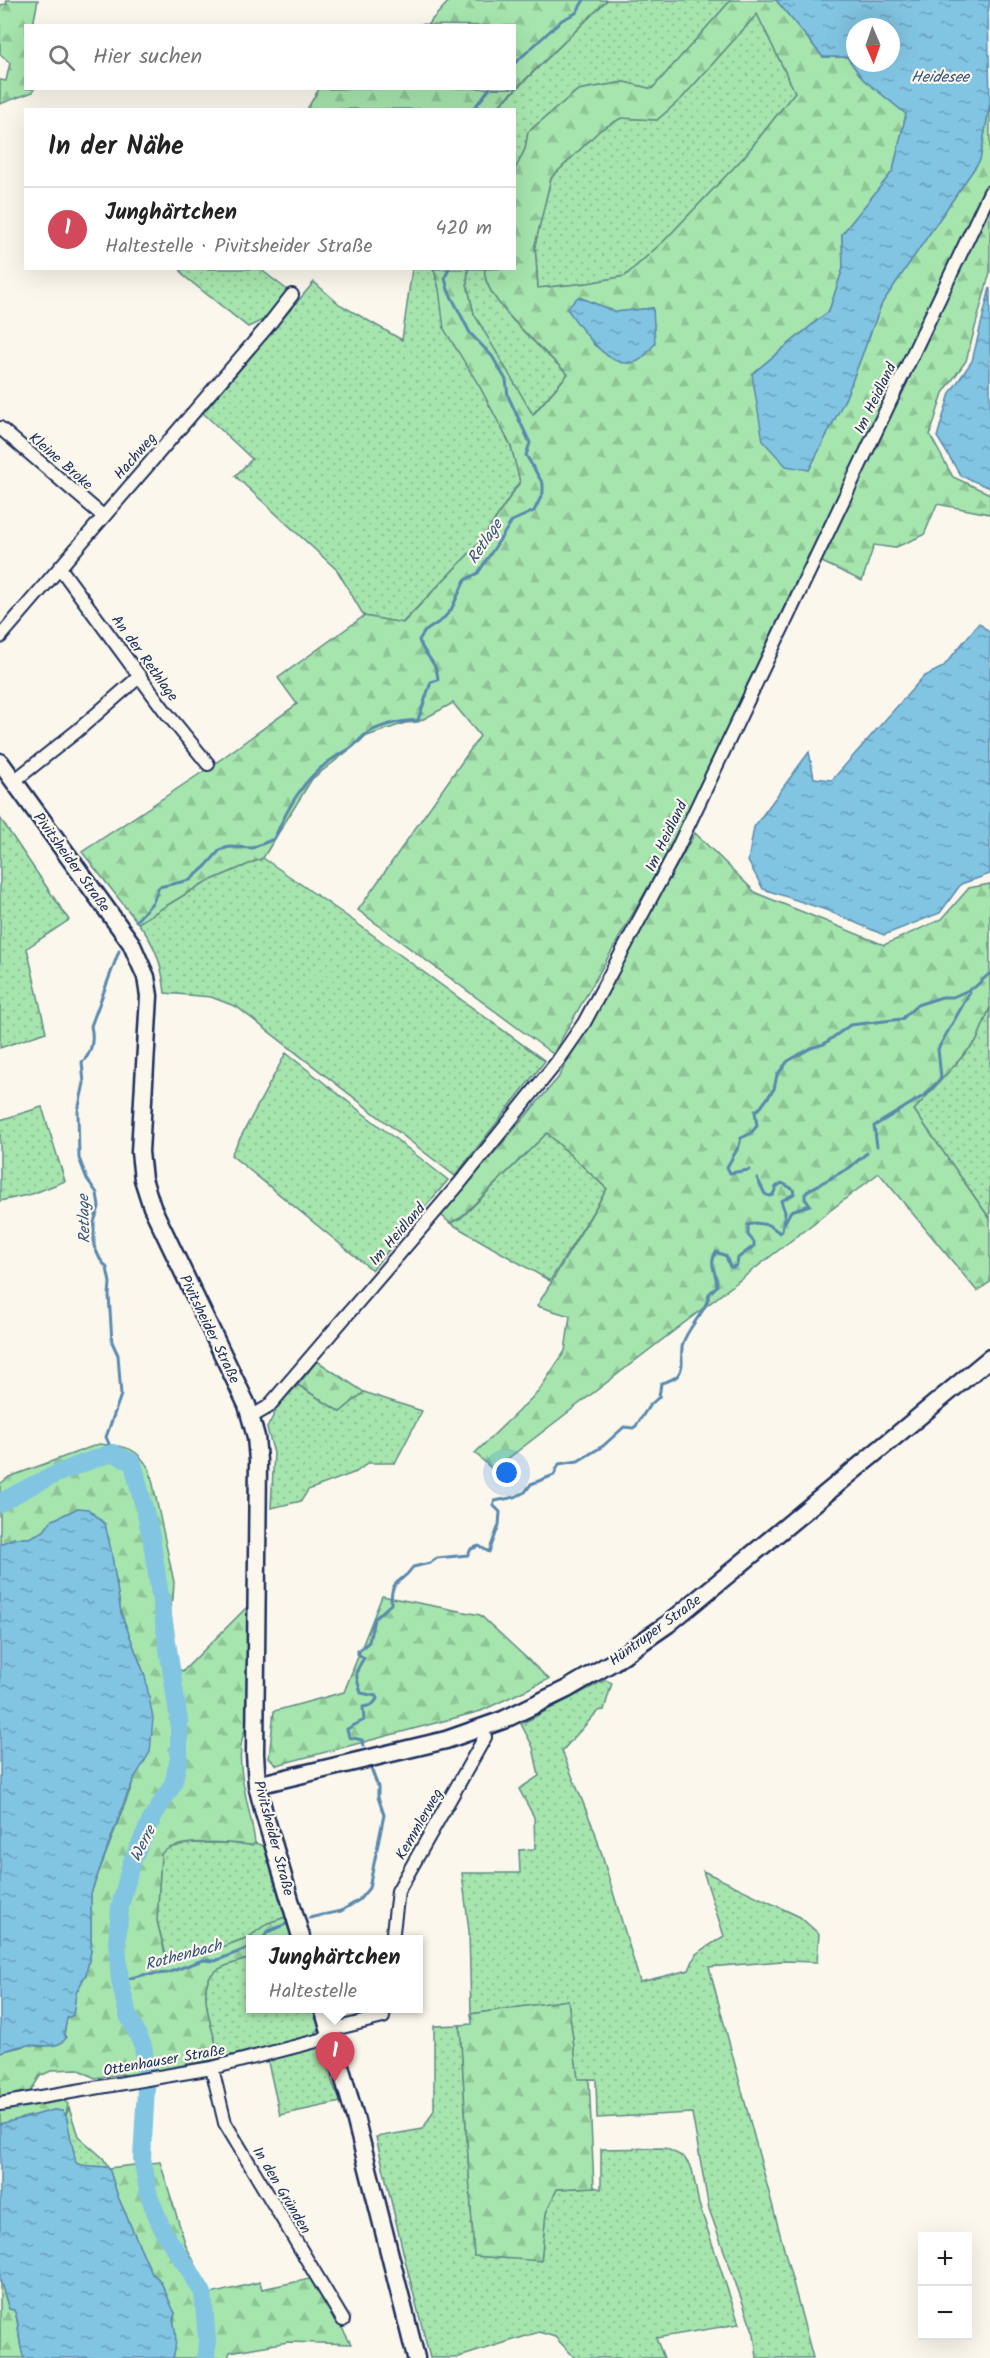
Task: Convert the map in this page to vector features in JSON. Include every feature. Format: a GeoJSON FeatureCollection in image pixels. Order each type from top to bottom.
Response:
{"type":"FeatureCollection","features":[{"type":"Feature","properties":{"kind":"main road","name":"Pivitsheider Straße"},"geometry":{"type":"LineString","coordinates":[[0,762],[131,943],[146,977],[149,996],[140,1152],[143,1179],[152,1207],[251,1417],[256,1437],[258,1461],[255,1742],[257,1785],[301,1935]]}},
{"type":"Feature","properties":{"kind":"main road","name":"Hüntruper Straße"},"geometry":{"type":"LineString","coordinates":[[257,1785],[446,1740],[525,1711],[567,1689],[647,1640],[990,1358]]}},
{"type":"Feature","properties":{"kind":"main road"},"geometry":{"type":"LineString","coordinates":[[325,2013],[355,2117],[416,2358]]}},
{"type":"Feature","properties":{"kind":"street","name":"Im Heidland"},"geometry":{"type":"LineString","coordinates":[[251,1417],[268,1407],[459,1184],[557,1062],[584,1023],[675,853],[990,192]]}},
{"type":"Feature","properties":{"kind":"street","name":"Hachweg"},"geometry":{"type":"LineString","coordinates":[[0,637],[292,295]]}},
{"type":"Feature","properties":{"kind":"street","name":"Kleine Broke"},"geometry":{"type":"LineString","coordinates":[[0,428],[103,516]]}},
{"type":"Feature","properties":{"kind":"street","name":"An der Rethlage"},"geometry":{"type":"LineString","coordinates":[[60,568],[208,764]]}},
{"type":"Feature","properties":{"kind":"street"},"geometry":{"type":"LineString","coordinates":[[14,781],[77,731],[140,676]]}},
{"type":"Feature","properties":{"kind":"street","name":"Kemmlerweg"},"geometry":{"type":"LineString","coordinates":[[393,1935],[398,1891],[485,1737],[480,1729]]}},
{"type":"Feature","properties":{"kind":"street"},"geometry":{"type":"LineString","coordinates":[[331,2034],[383,2017],[383,2013]]}},
{"type":"Feature","properties":{"kind":"street","name":"Ottenhauser Straße"},"geometry":{"type":"LineString","coordinates":[[0,2104],[158,2079],[212,2068],[331,2034]]}},
{"type":"Feature","properties":{"kind":"street","name":"In den Gründen"},"geometry":{"type":"LineString","coordinates":[[212,2068],[225,2123],[343,2320]]}},
{"type":"Feature","properties":{"kind":"green space"},"geometry":{"type":"Polygon","coordinates":[[[6,0],[38,0],[33,24],[24,24],[24,90],[34,90],[0,104],[0,80],[6,81],[10,63],[0,54],[0,5],[7,4],[6,0]]]}},
{"type":"Feature","properties":{"kind":"green space"},"geometry":{"type":"Polygon","coordinates":[[[450,0],[607,0],[516,89],[516,24],[428,24],[450,0]]]}},
{"type":"Feature","properties":{"kind":"green space"},"geometry":{"type":"Polygon","coordinates":[[[607,0],[731,0],[652,89],[624,82],[578,90],[528,132],[525,149],[516,168],[516,108],[497,108],[607,0]]]}},
{"type":"Feature","properties":{"kind":"green space"},"geometry":{"type":"Polygon","coordinates":[[[731,0],[776,0],[823,57],[846,57],[846,72],[858,72],[863,79],[906,114],[893,171],[842,234],[843,268],[829,311],[752,374],[809,470],[846,397],[882,303],[980,160],[990,103],[990,272],[966,361],[943,393],[930,435],[953,477],[990,494],[990,514],[937,504],[924,535],[894,548],[874,545],[862,581],[809,554],[669,850],[553,1054],[358,910],[480,736],[453,703],[418,722],[405,723],[367,736],[312,779],[263,858],[202,884],[138,923],[82,852],[210,767],[297,704],[278,678],[364,616],[403,623],[481,541],[520,482],[511,446],[480,387],[444,329],[434,270],[468,270],[467,284],[474,314],[533,415],[568,374],[504,309],[486,281],[485,270],[516,270],[516,168],[525,149],[528,132],[578,90],[624,82],[652,89],[731,0]],[[757,14],[682,98],[657,120],[621,118],[600,130],[551,178],[535,245],[538,288],[588,283],[625,276],[664,241],[744,157],[795,92],[757,14]],[[579,297],[594,345],[622,363],[653,308],[616,312],[579,297]]]}},
{"type":"Feature","properties":{"kind":"green space"},"geometry":{"type":"Polygon","coordinates":[[[757,14],[795,92],[744,157],[664,241],[625,276],[588,283],[538,288],[535,245],[551,178],[600,130],[621,118],[657,120],[682,98],[757,14]]]}},
{"type":"Feature","properties":{"kind":"green space"},"geometry":{"type":"Polygon","coordinates":[[[318,90],[515,90],[496,108],[308,108],[318,90]]]}},
{"type":"Feature","properties":{"kind":"green space"},"geometry":{"type":"Polygon","coordinates":[[[181,270],[261,270],[290,292],[265,319],[248,327],[184,276],[181,270]]]}},
{"type":"Feature","properties":{"kind":"green space"},"geometry":{"type":"Polygon","coordinates":[[[412,270],[434,270],[439,289],[480,387],[511,446],[520,481],[481,541],[402,623],[364,616],[337,570],[235,476],[252,459],[203,413],[314,282],[339,304],[402,340],[412,270]]]}},
{"type":"Feature","properties":{"kind":"green space"},"geometry":{"type":"Polygon","coordinates":[[[468,270],[485,270],[486,281],[504,309],[531,339],[568,374],[532,415],[474,314],[467,284],[468,270]]]}},
{"type":"Feature","properties":{"kind":"green space"},"geometry":{"type":"Polygon","coordinates":[[[0,818],[69,920],[27,948],[46,1032],[0,1048],[0,818]]]}},
{"type":"Feature","properties":{"kind":"green space"},"geometry":{"type":"Polygon","coordinates":[[[695,833],[756,893],[884,945],[942,919],[969,888],[990,884],[990,1007],[977,1040],[914,1110],[990,1219],[990,1282],[977,1291],[879,1173],[493,1470],[475,1453],[538,1392],[565,1351],[570,1316],[537,1306],[607,1189],[547,1133],[460,1218],[450,1223],[441,1215],[558,1078],[695,833]]]}},
{"type":"Feature","properties":{"kind":"green space"},"geometry":{"type":"Polygon","coordinates":[[[263,858],[351,919],[545,1061],[455,1176],[237,1007],[211,997],[165,993],[157,956],[138,923],[202,884],[263,858]]]}},
{"type":"Feature","properties":{"kind":"green space"},"geometry":{"type":"Polygon","coordinates":[[[990,1007],[990,1219],[914,1110],[977,1040],[990,1007]]]}},
{"type":"Feature","properties":{"kind":"green space"},"geometry":{"type":"Polygon","coordinates":[[[286,1053],[448,1180],[372,1270],[231,1155],[286,1053]]]}},
{"type":"Feature","properties":{"kind":"green space"},"geometry":{"type":"Polygon","coordinates":[[[42,1107],[65,1181],[32,1194],[0,1201],[0,1120],[42,1107]]]}},
{"type":"Feature","properties":{"kind":"green space"},"geometry":{"type":"Polygon","coordinates":[[[547,1133],[607,1189],[550,1281],[450,1223],[461,1218],[547,1133]]]}},
{"type":"Feature","properties":{"kind":"green space"},"geometry":{"type":"Polygon","coordinates":[[[317,1361],[364,1392],[340,1412],[298,1385],[317,1361]]]}},
{"type":"Feature","properties":{"kind":"green space"},"geometry":{"type":"Polygon","coordinates":[[[298,1385],[340,1412],[364,1392],[422,1411],[395,1463],[368,1463],[356,1472],[308,1490],[301,1501],[271,1508],[274,1453],[267,1428],[280,1403],[298,1385]]]}},
{"type":"Feature","properties":{"kind":"green space"},"geometry":{"type":"Polygon","coordinates":[[[99,1444],[129,1449],[140,1456],[150,1470],[174,1582],[173,1599],[168,1612],[178,1669],[183,1671],[247,1607],[247,1725],[242,1738],[241,1768],[255,1843],[252,1845],[218,1842],[191,1843],[178,1845],[161,1854],[157,1921],[165,1954],[222,1947],[246,1938],[246,1959],[224,1966],[211,1975],[207,1982],[206,2003],[220,2058],[129,2076],[122,2074],[95,2078],[78,2069],[53,2070],[40,2076],[30,2092],[0,2097],[0,2052],[29,2045],[42,2047],[66,2038],[64,2034],[67,2018],[73,2015],[76,1993],[86,1974],[91,1951],[91,1893],[135,1777],[145,1676],[121,1613],[111,1550],[78,1508],[51,1521],[44,1531],[29,1538],[14,1538],[0,1544],[0,1484],[9,1477],[99,1444]]]}},
{"type":"Feature","properties":{"kind":"green space"},"geometry":{"type":"Polygon","coordinates":[[[382,1596],[480,1615],[549,1679],[481,1711],[277,1765],[269,1758],[274,1711],[344,1692],[382,1596]]]}},
{"type":"Feature","properties":{"kind":"green space"},"geometry":{"type":"Polygon","coordinates":[[[605,1680],[612,1683],[604,1710],[598,1711],[562,1751],[595,1832],[640,1982],[689,1970],[696,1954],[724,1936],[703,1871],[800,1917],[819,1934],[817,1962],[782,1961],[709,1967],[813,2358],[757,2358],[754,2334],[709,2209],[692,2113],[597,2118],[596,2079],[578,2080],[568,2000],[471,2014],[469,1931],[462,1873],[520,1873],[519,1850],[535,1849],[534,1817],[519,1789],[539,1776],[533,1747],[521,1724],[605,1680]]]}},
{"type":"Feature","properties":{"kind":"green space"},"geometry":{"type":"Polygon","coordinates":[[[191,1843],[252,1845],[255,1843],[264,1846],[286,1917],[268,1923],[252,1935],[246,1935],[246,1938],[222,1947],[166,1955],[157,1921],[161,1854],[165,1849],[191,1843]]]}},
{"type":"Feature","properties":{"kind":"green space"},"geometry":{"type":"Polygon","coordinates":[[[286,1917],[291,1935],[252,1935],[268,1923],[286,1917]]]}},
{"type":"Feature","properties":{"kind":"green space"},"geometry":{"type":"Polygon","coordinates":[[[246,1959],[246,2013],[316,2013],[319,2029],[312,2037],[220,2058],[208,2015],[207,1982],[211,1975],[230,1964],[246,1959]]]}},
{"type":"Feature","properties":{"kind":"green space"},"geometry":{"type":"Polygon","coordinates":[[[568,2000],[578,2079],[589,2079],[594,2187],[557,2189],[546,2213],[541,2261],[474,2256],[460,2025],[472,2024],[471,2014],[568,2000]]]}},
{"type":"Feature","properties":{"kind":"green space"},"geometry":{"type":"Polygon","coordinates":[[[460,2025],[474,2256],[541,2260],[546,2213],[557,2189],[594,2187],[601,2189],[601,2149],[665,2148],[684,2157],[692,2169],[699,2204],[739,2324],[656,2338],[664,2358],[575,2358],[555,2337],[539,2332],[456,2358],[430,2358],[376,2137],[423,2129],[434,2110],[434,2026],[460,2025]]]}},
{"type":"Feature","properties":{"kind":"green space"},"geometry":{"type":"Polygon","coordinates":[[[317,2047],[325,2049],[330,2077],[341,2102],[280,2115],[267,2058],[317,2047]]]}},
{"type":"Feature","properties":{"kind":"green space"},"geometry":{"type":"Polygon","coordinates":[[[62,2099],[68,2104],[66,2115],[62,2111],[54,2110],[0,2124],[0,2110],[62,2099]]]}},
{"type":"Feature","properties":{"kind":"green space"},"geometry":{"type":"Polygon","coordinates":[[[69,2108],[78,2136],[103,2158],[109,2168],[75,2163],[66,2115],[69,2108]]]}},
{"type":"Feature","properties":{"kind":"green space"},"geometry":{"type":"Polygon","coordinates":[[[160,2162],[186,2246],[211,2294],[260,2282],[262,2289],[314,2278],[351,2344],[288,2342],[230,2352],[228,2358],[173,2358],[175,2313],[162,2285],[152,2274],[118,2197],[109,2168],[160,2162]]]}},
{"type":"Feature","properties":{"kind":"green space"},"geometry":{"type":"Polygon","coordinates":[[[0,2280],[9,2309],[14,2310],[16,2315],[24,2358],[0,2358],[0,2280]]]}},
{"type":"Feature","properties":{"kind":"water","name":"Heidesee"},"geometry":{"type":"Polygon","coordinates":[[[776,0],[990,0],[988,13],[990,103],[980,160],[882,303],[846,397],[809,470],[786,466],[763,441],[752,374],[829,311],[843,268],[842,234],[893,171],[906,114],[863,79],[858,72],[900,72],[900,18],[846,18],[846,57],[823,57],[776,0]]]}},
{"type":"Feature","properties":{"kind":"water"},"geometry":{"type":"Polygon","coordinates":[[[990,288],[990,488],[961,476],[937,437],[950,393],[972,361],[990,288]]]}},
{"type":"Feature","properties":{"kind":"water"},"geometry":{"type":"Polygon","coordinates":[[[578,297],[616,312],[653,308],[655,344],[638,361],[627,363],[617,361],[607,355],[588,337],[567,309],[578,297]]]}},
{"type":"Feature","properties":{"kind":"water"},"geometry":{"type":"Polygon","coordinates":[[[979,623],[990,633],[990,874],[961,884],[940,913],[884,935],[826,910],[763,889],[748,861],[754,827],[809,752],[814,778],[832,780],[923,677],[943,667],[979,623]]]}},
{"type":"Feature","properties":{"kind":"water"},"geometry":{"type":"Polygon","coordinates":[[[78,1508],[88,1509],[105,1524],[121,1613],[145,1676],[153,1718],[150,1752],[126,1797],[91,1893],[91,1951],[86,1974],[76,1993],[73,2015],[67,2018],[64,2034],[66,2038],[59,2044],[26,2045],[0,2052],[0,1544],[14,1538],[29,1538],[44,1531],[51,1521],[78,1508]]]}},
{"type":"Feature","properties":{"kind":"water"},"geometry":{"type":"Polygon","coordinates":[[[54,2110],[62,2111],[66,2115],[76,2163],[109,2168],[118,2197],[152,2274],[162,2285],[175,2313],[173,2319],[176,2344],[173,2358],[24,2358],[16,2315],[14,2310],[9,2309],[0,2280],[0,2124],[54,2110]]]}},
{"type":"Feature","properties":{"kind":"waterway","name":"Retlage"},"geometry":{"type":"LineString","coordinates":[[516,62],[562,20],[576,13],[584,0]]}},
{"type":"Feature","properties":{"kind":"waterway","name":"Retlage"},"geometry":{"type":"LineString","coordinates":[[472,108],[488,90]]}},
{"type":"Feature","properties":{"kind":"waterway","name":"Retlage"},"geometry":{"type":"LineString","coordinates":[[136,921],[153,902],[159,887],[190,880],[220,850],[229,847],[252,848],[274,839],[302,788],[318,771],[351,748],[365,735],[390,724],[418,720],[431,682],[438,680],[436,668],[419,640],[424,632],[442,620],[451,610],[465,580],[478,573],[512,521],[534,511],[543,493],[543,484],[526,455],[530,443],[508,396],[506,380],[492,356],[470,333],[448,290],[445,278],[448,270]]}},
{"type":"Feature","properties":{"kind":"waterway","name":"Retlage"},"geometry":{"type":"LineString","coordinates":[[113,1453],[106,1437],[121,1395],[118,1355],[112,1342],[110,1283],[107,1268],[94,1246],[94,1222],[99,1207],[97,1193],[87,1179],[79,1158],[78,1111],[84,1083],[82,1062],[91,1046],[91,1026],[119,951]]}},
{"type":"Feature","properties":{"kind":"waterway","name":"Rothenbach"},"geometry":{"type":"LineString","coordinates":[[749,1170],[730,1173],[727,1167],[741,1138],[750,1134],[757,1126],[755,1111],[761,1107],[774,1089],[777,1075],[788,1061],[811,1048],[824,1044],[850,1025],[902,1019],[917,1005],[942,997],[953,997],[975,987],[990,973]]}},
{"type":"Feature","properties":{"kind":"waterway"},"geometry":{"type":"LineString","coordinates":[[877,1146],[874,1126],[925,1095],[941,1078],[938,1049],[970,992],[969,989]]}},
{"type":"Feature","properties":{"kind":"waterway"},"geometry":{"type":"LineString","coordinates":[[785,1222],[791,1211],[810,1205],[805,1199],[805,1194],[809,1190],[849,1168],[867,1153]]}},
{"type":"Feature","properties":{"kind":"waterway","name":"Rothenbach"},"geometry":{"type":"LineString","coordinates":[[363,1746],[362,1740],[349,1737],[347,1729],[364,1720],[363,1707],[372,1705],[377,1699],[376,1696],[361,1693],[356,1675],[364,1658],[358,1654],[358,1651],[369,1642],[374,1619],[391,1604],[391,1595],[395,1585],[413,1567],[430,1563],[437,1558],[468,1555],[471,1549],[479,1546],[489,1552],[499,1525],[500,1512],[493,1505],[495,1501],[515,1497],[525,1492],[531,1484],[554,1475],[559,1464],[578,1461],[603,1446],[624,1427],[636,1426],[649,1406],[659,1397],[661,1383],[674,1378],[680,1371],[682,1347],[686,1336],[705,1306],[709,1294],[717,1286],[713,1265],[716,1252],[726,1256],[730,1267],[734,1267],[738,1258],[754,1246],[754,1242],[748,1235],[748,1225],[755,1223],[769,1225],[780,1233],[782,1231],[785,1212],[781,1201],[794,1194],[793,1189],[782,1183],[776,1187],[773,1195],[769,1196],[765,1194],[757,1178]]}},
{"type":"Feature","properties":{"kind":"waterway","name":"Werre"},"geometry":{"type":"LineString","coordinates":[[0,1503],[55,1475],[113,1453],[133,1463],[151,1536],[179,1721],[179,1758],[173,1784],[151,1820],[131,1864],[120,1907],[117,1942],[120,1981],[128,2015],[143,2046],[147,2071],[142,2158],[149,2196],[164,2233],[203,2293],[207,2340],[206,2358]]}},
{"type":"Feature","properties":{"kind":"waterway","name":"Rothenbach"},"geometry":{"type":"LineString","coordinates":[[309,1918],[341,1911],[359,1900],[369,1888],[384,1815],[371,1768]]}},
{"type":"Feature","properties":{"kind":"waterway","name":"Rothenbach"},"geometry":{"type":"LineString","coordinates":[[266,1935],[267,1932],[286,1924]]}},
{"type":"Feature","properties":{"kind":"waterway","name":"Rothenbach"},"geometry":{"type":"LineString","coordinates":[[120,1981],[142,1975],[167,1973],[203,1960],[215,1961],[246,1949]]}},
{"type":"Feature","properties":{"kind":"place","name":"Junghärtchen"},"geometry":{"type":"Point","coordinates":[335,2082]}}]}
